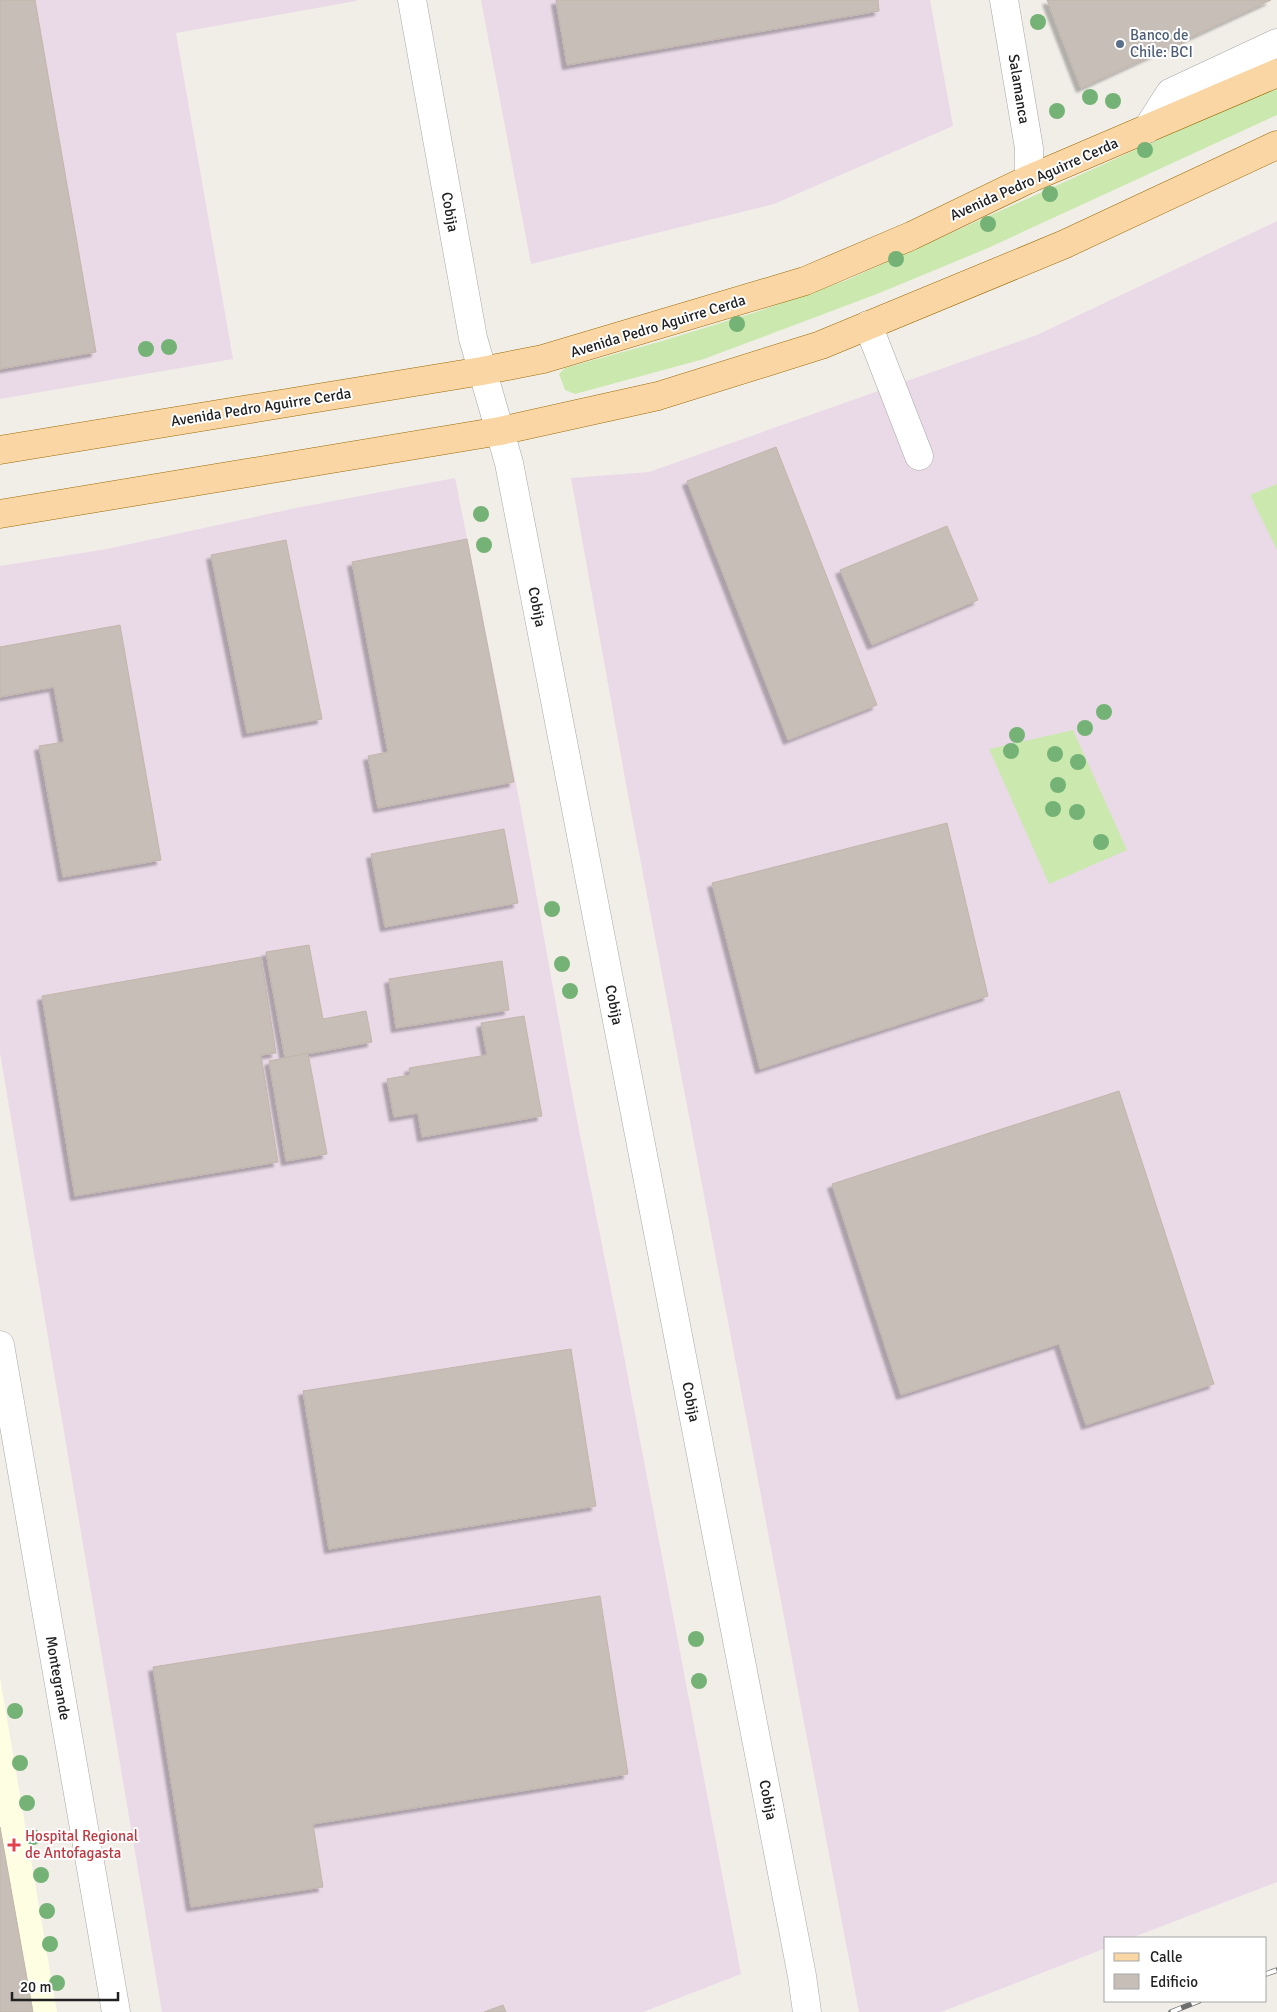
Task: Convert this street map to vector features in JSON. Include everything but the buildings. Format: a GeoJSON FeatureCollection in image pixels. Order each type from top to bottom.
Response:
{"type":"FeatureCollection","features":[{"type":"Feature","properties":{"kind":"main road","name":"Avenida Pedro Aguirre Cerda"},"geometry":{"type":"LineString","coordinates":[[0,450],[482,371],[543,359],[805,281],[911,236],[1029,179],[1277,73]]}},
{"type":"Feature","properties":{"kind":"main road"},"geometry":{"type":"LineString","coordinates":[[0,514],[500,432],[658,396],[821,344],[868,325],[1065,244],[1277,145]]}},
{"type":"Feature","properties":{"kind":"street","name":"Cobija"},"geometry":{"type":"LineString","coordinates":[[412,0],[473,338],[509,462],[799,1957],[807,2012]]}},
{"type":"Feature","properties":{"kind":"street","name":"Salamanca"},"geometry":{"type":"LineString","coordinates":[[1004,0],[1028,148],[1029,179]]}},
{"type":"Feature","properties":{"kind":"street"},"geometry":{"type":"LineString","coordinates":[[1147,129],[1170,93],[1277,43]]}},
{"type":"Feature","properties":{"kind":"street"},"geometry":{"type":"LineString","coordinates":[[868,325],[919,456]]}},
{"type":"Feature","properties":{"kind":"street","name":"Montegrande"},"geometry":{"type":"LineString","coordinates":[[0,1345],[116,2012]]}},
{"type":"Feature","properties":{"kind":"shaded area"},"geometry":{"type":"Polygon","coordinates":[[[0,0],[356,0],[176,33],[233,359],[0,399],[0,0]]]}},
{"type":"Feature","properties":{"kind":"shaded area"},"geometry":{"type":"Polygon","coordinates":[[[481,0],[930,0],[953,126],[774,204],[531,264],[481,0]]]}},
{"type":"Feature","properties":{"kind":"shaded area"},"geometry":{"type":"Polygon","coordinates":[[[1277,221],[1277,1882],[1134,1937],[1104,1937],[1104,1949],[941,2012],[859,2012],[628,795],[571,478],[649,472],[1037,335],[1277,221]]]}},
{"type":"Feature","properties":{"kind":"shaded area"},"geometry":{"type":"Polygon","coordinates":[[[455,478],[520,804],[575,1110],[621,1340],[741,1974],[643,2012],[162,2012],[0,1053],[0,566],[107,549],[296,508],[455,478]]]}},
{"type":"Feature","properties":{"kind":"shaded area","name":"Hospital Regional de Antofagasta"},"geometry":{"type":"Polygon","coordinates":[[[0,1678],[57,2012],[0,2012],[0,1678]]]}},
{"type":"Feature","properties":{"kind":"green space"},"geometry":{"type":"Polygon","coordinates":[[[1277,86],[1277,115],[988,248],[877,294],[704,359],[575,394],[565,390],[559,374],[565,368],[756,312],[847,280],[1277,86]]]}},
{"type":"Feature","properties":{"kind":"green space"},"geometry":{"type":"Polygon","coordinates":[[[1277,484],[1277,550],[1250,495],[1277,484]]]}},
{"type":"Feature","properties":{"kind":"green space"},"geometry":{"type":"Polygon","coordinates":[[[1073,730],[1127,850],[1049,884],[989,749],[1073,730]]]}},
{"type":"Feature","properties":{"kind":"railway"},"geometry":{"type":"LineString","coordinates":[[1267,1974],[1277,1970]]}},
{"type":"Feature","properties":{"kind":"railway"},"geometry":{"type":"LineString","coordinates":[[1171,2012],[1196,2002]]}},
{"type":"Feature","properties":{"kind":"place","name":"Banco de Chile: BCI"},"geometry":{"type":"Point","coordinates":[1120,44]}},
{"type":"Feature","properties":{"kind":"place","name":"Hospital Regional de Antofagasta"},"geometry":{"type":"Point","coordinates":[14,1845]}}]}
